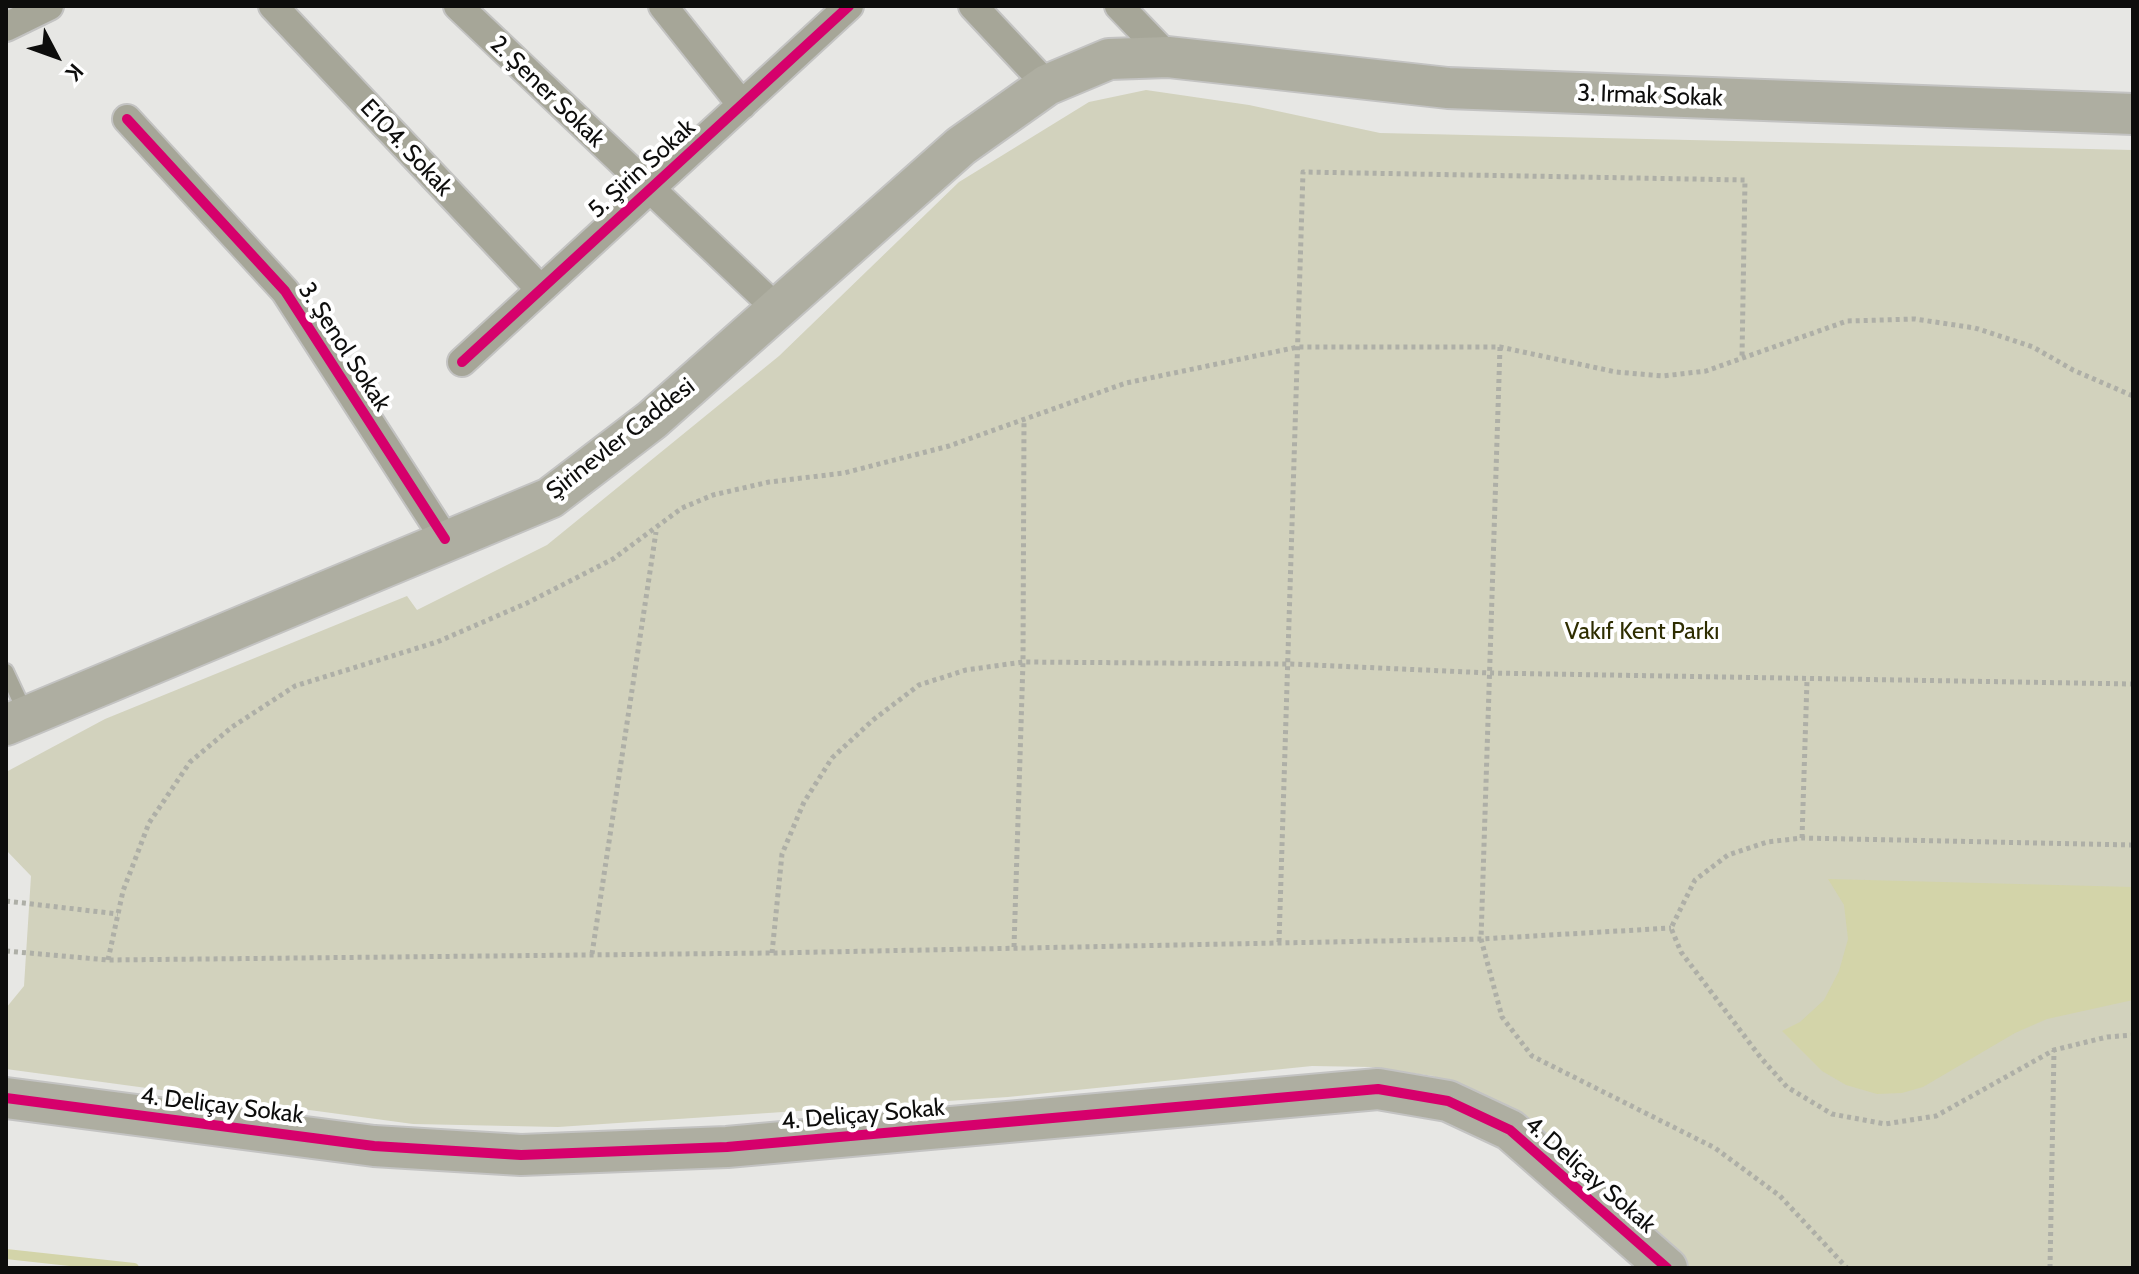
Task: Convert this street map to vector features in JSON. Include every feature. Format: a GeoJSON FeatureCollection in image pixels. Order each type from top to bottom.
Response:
{"type":"FeatureCollection","features":[{"type":"Feature","properties":{"kind":"main road","name":"Şirinevler Caddesi"},"geometry":{"type":"LineString","coordinates":[[16,721],[445,539],[550,498],[652,420],[961,146],[1047,85],[1109,59],[1168,57]]}},
{"type":"Feature","properties":{"kind":"main road","name":"3. Irmak Sokak"},"geometry":{"type":"LineString","coordinates":[[1168,57],[1448,88],[2133,114]]}},
{"type":"Feature","properties":{"kind":"main road","name":"4. Deliçay Sokak"},"geometry":{"type":"LineString","coordinates":[[6,1098],[374,1146],[521,1155],[727,1147],[1378,1089],[1448,1101],[1510,1130],[1667,1268]]}},
{"type":"Feature","properties":{"kind":"street"},"geometry":{"type":"LineString","coordinates":[[6,27],[49,6]]}},
{"type":"Feature","properties":{"kind":"street","name":"E104. Sokak"},"geometry":{"type":"LineString","coordinates":[[273,6],[540,289]]}},
{"type":"Feature","properties":{"kind":"street","name":"2. Şener Sokak"},"geometry":{"type":"LineString","coordinates":[[458,6],[777,309]]}},
{"type":"Feature","properties":{"kind":"street"},"geometry":{"type":"LineString","coordinates":[[663,6],[742,105]]}},
{"type":"Feature","properties":{"kind":"street"},"geometry":{"type":"LineString","coordinates":[[973,6],[1047,85]]}},
{"type":"Feature","properties":{"kind":"street"},"geometry":{"type":"LineString","coordinates":[[1119,6],[1168,57]]}},
{"type":"Feature","properties":{"kind":"street","name":"5. Şirin Sokak"},"geometry":{"type":"LineString","coordinates":[[462,362],[742,105],[840,9]]}},
{"type":"Feature","properties":{"kind":"street","name":"3. Şenol Sokak"},"geometry":{"type":"LineString","coordinates":[[127,119],[285,291],[445,539]]}},
{"type":"Feature","properties":{"kind":"lane"},"geometry":{"type":"LineString","coordinates":[[6,671],[16,721]]}},
{"type":"Feature","properties":{"kind":"path"},"geometry":{"type":"LineString","coordinates":[[1279,942],[1291,664],[1303,172],[1745,180],[1742,357]]}},
{"type":"Feature","properties":{"kind":"path"},"geometry":{"type":"LineString","coordinates":[[108,960],[118,914],[149,823],[190,762],[268,701],[295,686],[437,642],[527,603],[613,559],[656,531],[682,508],[713,495],[769,482],[844,473],[949,446],[1126,383],[1298,347],[1500,347],[1616,372],[1663,376],[1706,371],[1847,321],[1915,319],[1975,328],[2033,347],[2073,370],[2133,396]]}},
{"type":"Feature","properties":{"kind":"path"},"geometry":{"type":"LineString","coordinates":[[1500,347],[1481,939],[1502,1017],[1532,1056],[1715,1148],[1780,1196],[1847,1268]]}},
{"type":"Feature","properties":{"kind":"path"},"geometry":{"type":"LineString","coordinates":[[1014,947],[1023,662],[1024,420]]}},
{"type":"Feature","properties":{"kind":"path"},"geometry":{"type":"LineString","coordinates":[[592,954],[656,531]]}},
{"type":"Feature","properties":{"kind":"path"},"geometry":{"type":"LineString","coordinates":[[772,953],[782,854],[804,802],[832,758],[873,720],[919,685],[966,670],[1023,662],[1291,664],[1490,673],[2133,684]]}},
{"type":"Feature","properties":{"kind":"path"},"geometry":{"type":"LineString","coordinates":[[1802,838],[1807,680]]}},
{"type":"Feature","properties":{"kind":"path"},"geometry":{"type":"LineString","coordinates":[[2133,845],[1802,838],[1767,842],[1728,855],[1695,880],[1671,928],[1681,952],[1761,1058],[1787,1087],[1832,1114],[1885,1124],[1936,1116],[2054,1050],[2107,1037],[2133,1035]]}},
{"type":"Feature","properties":{"kind":"path"},"geometry":{"type":"LineString","coordinates":[[6,901],[118,914]]}},
{"type":"Feature","properties":{"kind":"path"},"geometry":{"type":"LineString","coordinates":[[6,951],[108,960],[772,953],[1481,939],[1671,928]]}},
{"type":"Feature","properties":{"kind":"path"},"geometry":{"type":"LineString","coordinates":[[2050,1268],[2054,1050]]}},
{"type":"Feature","properties":{"kind":"green space","name":"Vakıf Kent Parkı"},"geometry":{"type":"Polygon","coordinates":[[[1146,90],[1249,105],[1380,133],[2133,150],[2133,1268],[1686,1268],[1538,1132],[1487,1101],[1433,1076],[1370,1067],[1312,1066],[1008,1097],[558,1127],[413,1124],[6,1069],[6,1008],[24,986],[31,876],[6,850],[6,772],[105,719],[407,596],[417,610],[547,545],[779,356],[959,182],[1089,102],[1146,90]]]}},
{"type":"Feature","properties":{"kind":"shaded area"},"geometry":{"type":"Polygon","coordinates":[[[1828,879],[2133,887],[2133,1000],[2047,1019],[2015,1033],[1923,1087],[1902,1093],[1877,1094],[1846,1085],[1822,1071],[1782,1031],[1800,1022],[1824,1000],[1839,971],[1848,939],[1844,905],[1828,879]]]}},
{"type":"Feature","properties":{"kind":"waterway"},"geometry":{"type":"LineString","coordinates":[[6,1254],[134,1268]]}},
{"type":"Feature","properties":{"kind":"cycle path"},"geometry":{"type":"LineString","coordinates":[[462,362],[849,6]]}},
{"type":"Feature","properties":{"kind":"cycle path"},"geometry":{"type":"LineString","coordinates":[[127,119],[285,291],[445,539]]}},
{"type":"Feature","properties":{"kind":"cycle path"},"geometry":{"type":"LineString","coordinates":[[6,1098],[374,1146],[521,1155],[727,1147],[1378,1089],[1448,1101],[1510,1130],[1667,1268]]}}]}
